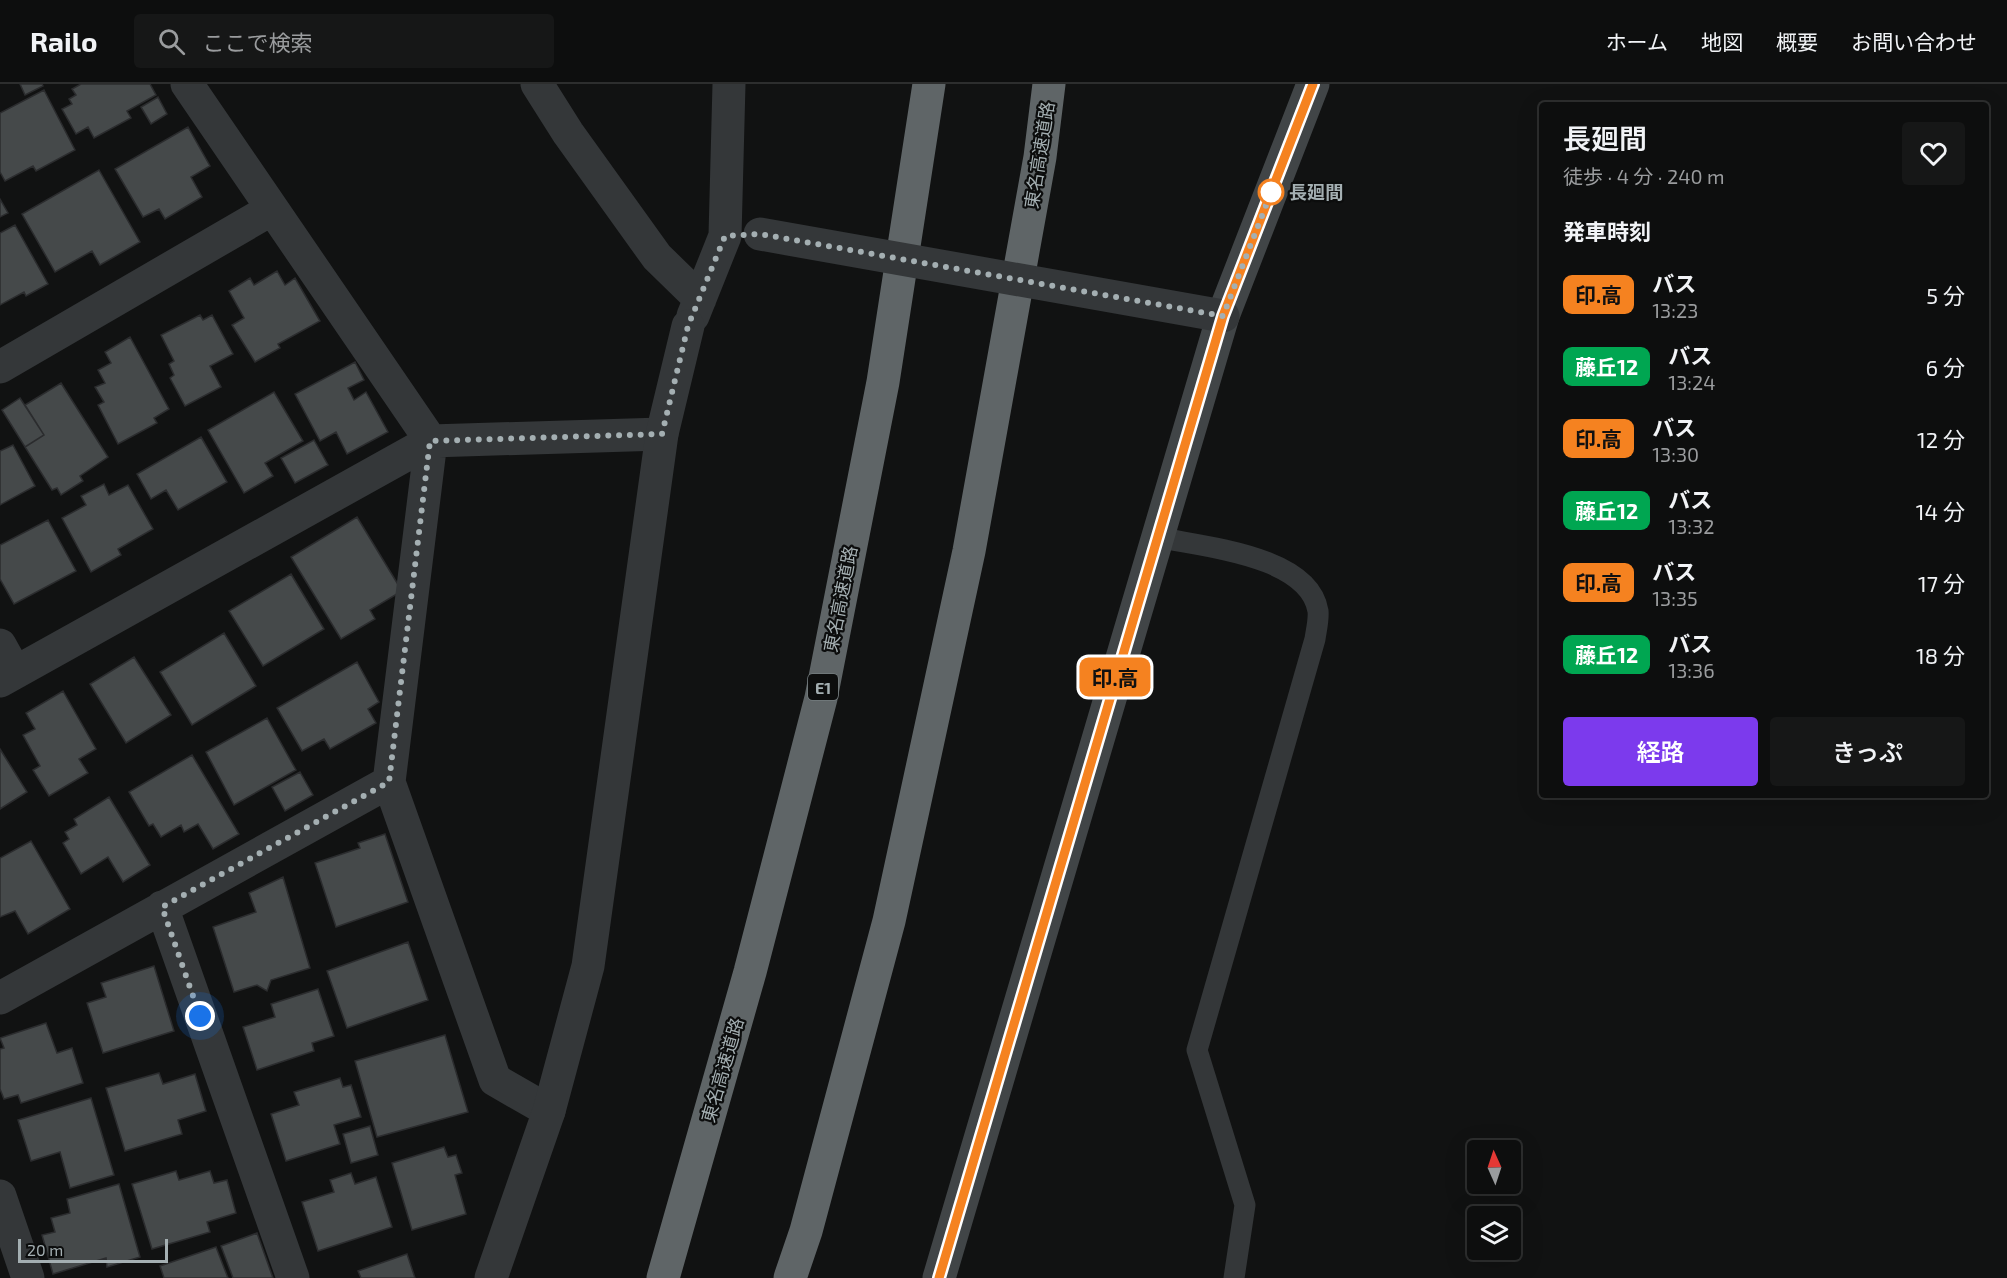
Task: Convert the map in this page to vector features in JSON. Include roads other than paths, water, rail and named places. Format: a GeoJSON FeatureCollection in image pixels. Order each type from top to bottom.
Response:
{"type":"FeatureCollection","features":[{"type":"Feature","properties":{"kind":"highway","name":"東名高速道路"},"geometry":{"type":"LineString","coordinates":[[663,1278],[750,972],[821,698],[884,382],[929,84]]}},
{"type":"Feature","properties":{"kind":"highway","name":"東名高速道路"},"geometry":{"type":"LineString","coordinates":[[790,1278],[806,1231],[888,921],[959,598],[1040,157],[1049,84]]}},
{"type":"Feature","properties":{"kind":"main road"},"geometry":{"type":"LineString","coordinates":[[939,1278],[1223,316],[1313,84]]}},
{"type":"Feature","properties":{"kind":"street"},"geometry":{"type":"LineString","coordinates":[[187,84],[430,441],[389,782],[495,1080],[549,1111]]}},
{"type":"Feature","properties":{"kind":"street"},"geometry":{"type":"LineString","coordinates":[[537,84],[694,313]]}},
{"type":"Feature","properties":{"kind":"street"},"geometry":{"type":"LineString","coordinates":[[490,1278],[549,1111],[588,966],[662,434],[694,313],[725,236],[729,84]]}},
{"type":"Feature","properties":{"kind":"street"},"geometry":{"type":"LineString","coordinates":[[0,367],[272,209]]}},
{"type":"Feature","properties":{"kind":"street"},"geometry":{"type":"LineString","coordinates":[[725,236],[760,234],[1223,316]]}},
{"type":"Feature","properties":{"kind":"street"},"geometry":{"type":"LineString","coordinates":[[5,666],[430,441],[662,434]]}},
{"type":"Feature","properties":{"kind":"street"},"geometry":{"type":"LineString","coordinates":[[0,998],[389,782]]}},
{"type":"Feature","properties":{"kind":"street"},"geometry":{"type":"LineString","coordinates":[[162,907],[293,1278]]}},
{"type":"Feature","properties":{"kind":"street"},"geometry":{"type":"LineString","coordinates":[[0,1196],[28,1278]]}},
{"type":"Feature","properties":{"kind":"lane"},"geometry":{"type":"LineString","coordinates":[[1157,537],[1272,562],[1294,574],[1310,591],[1318,611],[1315,639],[1197,1050],[1245,1205],[1234,1278]]}},
{"type":"Feature","properties":{"kind":"place","name":"長廻間"},"geometry":{"type":"Point","coordinates":[1271,192]}}]}
